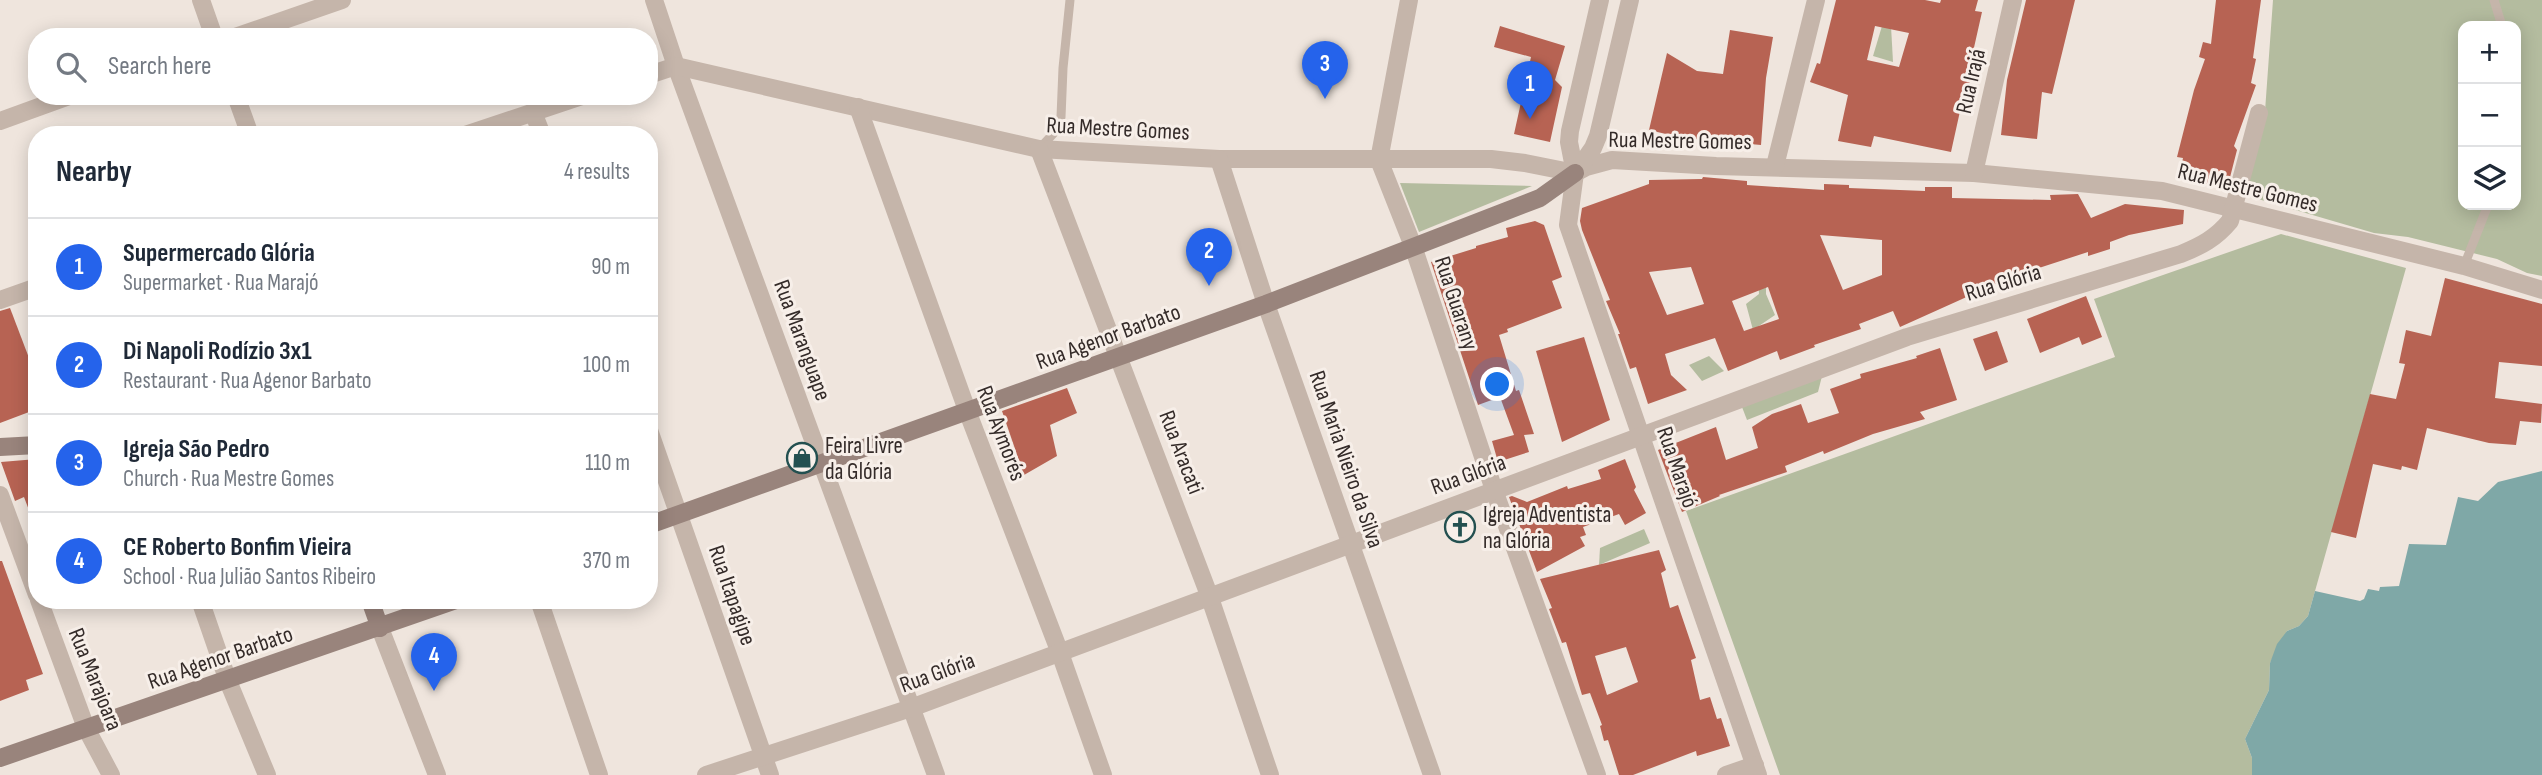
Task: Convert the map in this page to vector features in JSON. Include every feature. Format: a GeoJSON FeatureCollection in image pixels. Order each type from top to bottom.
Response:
{"type":"FeatureCollection","features":[{"type":"Feature","properties":{"kind":"street"},"geometry":{"type":"LineString","coordinates":[[201,0],[211,28]]}},
{"type":"Feature","properties":{"kind":"street"},"geometry":{"type":"LineString","coordinates":[[261,28],[342,0]]}},
{"type":"Feature","properties":{"kind":"street","name":"Rua Maranguape"},"geometry":{"type":"LineString","coordinates":[[654,0],[936,775]]}},
{"type":"Feature","properties":{"kind":"street"},"geometry":{"type":"LineString","coordinates":[[1378,160],[1409,0]]}},
{"type":"Feature","properties":{"kind":"street","name":"Rua Marajó"},"geometry":{"type":"LineString","coordinates":[[1600,0],[1570,131],[1569,142],[1575,173],[1568,225],[1757,770]]}},
{"type":"Feature","properties":{"kind":"street","name":"Rua Marajó"},"geometry":{"type":"LineString","coordinates":[[1575,173],[1598,136],[1630,0]]}},
{"type":"Feature","properties":{"kind":"street"},"geometry":{"type":"LineString","coordinates":[[1775,166],[1816,0]]}},
{"type":"Feature","properties":{"kind":"street","name":"Rua Irajá"},"geometry":{"type":"LineString","coordinates":[[1974,173],[2013,0]]}},
{"type":"Feature","properties":{"kind":"street"},"geometry":{"type":"LineString","coordinates":[[658,72],[676,66]]}},
{"type":"Feature","properties":{"kind":"street","name":"Rua Mestre Gomes"},"geometry":{"type":"LineString","coordinates":[[676,66],[1039,149],[1219,159],[1491,159],[1575,173],[1612,160],[1716,166],[1974,173],[2162,191],[2463,266],[2542,290]]}},
{"type":"Feature","properties":{"kind":"street"},"geometry":{"type":"LineString","coordinates":[[0,121],[44,105]]}},
{"type":"Feature","properties":{"kind":"street"},"geometry":{"type":"LineString","coordinates":[[239,105],[247,126]]}},
{"type":"Feature","properties":{"kind":"street"},"geometry":{"type":"LineString","coordinates":[[492,126],[554,105]]}},
{"type":"Feature","properties":{"kind":"street","name":"Rua Aymorés"},"geometry":{"type":"LineString","coordinates":[[858,107],[1103,775]]}},
{"type":"Feature","properties":{"kind":"street"},"geometry":{"type":"LineString","coordinates":[[533,112],[538,126]]}},
{"type":"Feature","properties":{"kind":"street"},"geometry":{"type":"LineString","coordinates":[[2235,209],[2259,113]]}},
{"type":"Feature","properties":{"kind":"street","name":"Rua Aracati"},"geometry":{"type":"LineString","coordinates":[[1039,149],[1209,595],[1270,775]]}},
{"type":"Feature","properties":{"kind":"street","name":"Rua Maria Nieiro da Silva"},"geometry":{"type":"LineString","coordinates":[[1219,159],[1266,304],[1432,775]]}},
{"type":"Feature","properties":{"kind":"street","name":"Rua Guarany"},"geometry":{"type":"LineString","coordinates":[[1378,160],[1413,246],[1493,491],[1597,775]]}},
{"type":"Feature","properties":{"kind":"street","name":"Rua Agenor Barbato"},"geometry":{"type":"LineString","coordinates":[[658,521],[1266,304],[1540,198],[1575,173]]}},
{"type":"Feature","properties":{"kind":"street","name":"Rua Glória"},"geometry":{"type":"LineString","coordinates":[[706,775],[911,708],[1350,542],[1907,337],[2180,254],[2218,235],[2230,221],[2235,209]]}},
{"type":"Feature","properties":{"kind":"street"},"geometry":{"type":"LineString","coordinates":[[0,300],[28,290]]}},
{"type":"Feature","properties":{"kind":"street"},"geometry":{"type":"LineString","coordinates":[[0,447],[28,445]]}},
{"type":"Feature","properties":{"kind":"street","name":"Rua Itapagipe"},"geometry":{"type":"LineString","coordinates":[[658,455],[770,775]]}},
{"type":"Feature","properties":{"kind":"street"},"geometry":{"type":"LineString","coordinates":[[0,495],[28,571]]}},
{"type":"Feature","properties":{"kind":"street","name":"Rua Marajoara"},"geometry":{"type":"LineString","coordinates":[[42,609],[86,728],[111,775]]}},
{"type":"Feature","properties":{"kind":"street"},"geometry":{"type":"LineString","coordinates":[[203,609],[228,681],[267,775]]}},
{"type":"Feature","properties":{"kind":"street"},"geometry":{"type":"LineString","coordinates":[[373,609],[436,775]]}},
{"type":"Feature","properties":{"kind":"street","name":"Rua Agenor Barbato"},"geometry":{"type":"LineString","coordinates":[[0,758],[432,609]]}},
{"type":"Feature","properties":{"kind":"street"},"geometry":{"type":"LineString","coordinates":[[542,609],[599,775]]}},
{"type":"Feature","properties":{"kind":"street"},"geometry":{"type":"LineString","coordinates":[[1726,775],[1757,770]]}},
{"type":"Feature","properties":{"kind":"lane"},"geometry":{"type":"LineString","coordinates":[[1039,149],[1053,134],[1061,117],[1070,0]]}},
{"type":"Feature","properties":{"kind":"lane"},"geometry":{"type":"LineString","coordinates":[[2494,0],[2500,21]]}},
{"type":"Feature","properties":{"kind":"lane"},"geometry":{"type":"LineString","coordinates":[[2463,266],[2486,210]]}},
{"type":"Feature","properties":{"kind":"green space"},"geometry":{"type":"Polygon","coordinates":[[[2273,0],[2542,0],[2542,276],[2527,273],[2497,259],[2408,237],[2374,233],[2258,199],[2258,193],[2245,177],[2264,125],[2273,0]]]}},
{"type":"Feature","properties":{"kind":"green space"},"geometry":{"type":"Polygon","coordinates":[[[1882,26],[1891,26],[1893,62],[1873,56],[1882,26]]]}},
{"type":"Feature","properties":{"kind":"green space"},"geometry":{"type":"Polygon","coordinates":[[[1400,183],[1532,186],[1419,232],[1400,183]]]}},
{"type":"Feature","properties":{"kind":"green space"},"geometry":{"type":"Polygon","coordinates":[[[2281,234],[2406,268],[2308,616],[2299,626],[2287,631],[2270,663],[2269,690],[2245,739],[2252,758],[2252,775],[1780,775],[1686,511],[2115,357],[2094,299],[2281,234]]]}},
{"type":"Feature","properties":{"kind":"green space"},"geometry":{"type":"Polygon","coordinates":[[[1758,276],[1766,280],[1766,294],[1775,315],[1753,330],[1746,304],[1759,294],[1758,276]]]}},
{"type":"Feature","properties":{"kind":"green space"},"geometry":{"type":"Polygon","coordinates":[[[1709,356],[1724,371],[1702,381],[1689,365],[1709,356]]]}},
{"type":"Feature","properties":{"kind":"green space"},"geometry":{"type":"Polygon","coordinates":[[[1822,376],[1818,392],[1747,420],[1742,407],[1822,376]]]}},
{"type":"Feature","properties":{"kind":"green space"},"geometry":{"type":"Polygon","coordinates":[[[1644,529],[1650,543],[1599,565],[1600,548],[1644,529]]]}},
{"type":"Feature","properties":{"kind":"water"},"geometry":{"type":"Polygon","coordinates":[[[2542,471],[2542,775],[2252,775],[2252,758],[2245,739],[2269,690],[2270,663],[2277,644],[2287,631],[2299,626],[2308,616],[2315,591],[2360,601],[2364,599],[2368,589],[2379,591],[2380,587],[2399,586],[2409,544],[2446,545],[2458,497],[2478,501],[2498,482],[2542,471]]]}},
{"type":"Feature","properties":{"kind":"building"},"geometry":{"type":"Polygon","coordinates":[[[1836,0],[1925,0],[1940,3],[1941,0],[1978,0],[1975,11],[1982,12],[1973,52],[1977,53],[1969,85],[1966,84],[1951,152],[1874,136],[1871,147],[1838,141],[1848,95],[1810,82],[1817,63],[1820,64],[1836,0]],[[1875,26],[1867,60],[1899,67],[1909,33],[1875,26]]]}},
{"type":"Feature","properties":{"kind":"building"},"geometry":{"type":"Polygon","coordinates":[[[2026,0],[2075,0],[2052,94],[2042,92],[2037,139],[2001,135],[2007,80],[2026,0]]]}},
{"type":"Feature","properties":{"kind":"building"},"geometry":{"type":"Polygon","coordinates":[[[2216,0],[2261,0],[2251,83],[2256,85],[2234,146],[2237,150],[2227,189],[2179,177],[2183,158],[2177,157],[2205,59],[2199,57],[2203,42],[2211,44],[2216,0]]]}},
{"type":"Feature","properties":{"kind":"building"},"geometry":{"type":"Polygon","coordinates":[[[1500,26],[1565,46],[1555,80],[1562,87],[1550,142],[1514,134],[1531,57],[1494,47],[1500,26]]]}},
{"type":"Feature","properties":{"kind":"building"},"geometry":{"type":"Polygon","coordinates":[[[1730,30],[1773,37],[1766,78],[1761,145],[1683,138],[1649,130],[1667,53],[1697,71],[1723,74],[1730,30]]]}},
{"type":"Feature","properties":{"kind":"building"},"geometry":{"type":"Polygon","coordinates":[[[1702,179],[1824,190],[1824,184],[1849,185],[1849,188],[1925,191],[1925,187],[1952,187],[1952,198],[2051,200],[2050,195],[2078,194],[2091,218],[2125,204],[2184,210],[2183,224],[2129,235],[2110,242],[2110,249],[2088,256],[2088,252],[2011,277],[1900,327],[1893,311],[1859,324],[1861,329],[1780,360],[1777,351],[1728,371],[1715,338],[1665,354],[1671,375],[1687,390],[1648,404],[1636,367],[1630,369],[1620,334],[1606,301],[1610,300],[1582,230],[1582,208],[1649,184],[1649,180],[1702,179]],[[1820,235],[1843,290],[1882,275],[1882,240],[1820,235]],[[1691,267],[1649,272],[1667,315],[1704,304],[1691,267]],[[1768,287],[1732,301],[1744,331],[1779,319],[1768,287]]]}},
{"type":"Feature","properties":{"kind":"building"},"geometry":{"type":"Polygon","coordinates":[[[1535,221],[1544,225],[1562,277],[1552,281],[1562,308],[1507,329],[1508,332],[1499,335],[1516,391],[1519,390],[1534,434],[1524,435],[1529,452],[1498,462],[1492,441],[1514,435],[1500,397],[1478,405],[1431,262],[1508,237],[1506,228],[1535,221]]]}},
{"type":"Feature","properties":{"kind":"building"},"geometry":{"type":"Polygon","coordinates":[[[2445,278],[2542,304],[2542,366],[2499,362],[2495,398],[2542,404],[2541,423],[2520,421],[2516,445],[2489,443],[2427,428],[2417,470],[2402,466],[2401,470],[2373,464],[2356,538],[2331,532],[2370,394],[2396,399],[2405,364],[2399,363],[2406,330],[2431,336],[2445,278]]]}},
{"type":"Feature","properties":{"kind":"building"},"geometry":{"type":"Polygon","coordinates":[[[2086,296],[2102,337],[2082,345],[2079,337],[2040,353],[2027,319],[2086,296]]]}},
{"type":"Feature","properties":{"kind":"building"},"geometry":{"type":"Polygon","coordinates":[[[10,308],[28,355],[28,412],[0,423],[0,311],[10,308]]]}},
{"type":"Feature","properties":{"kind":"building"},"geometry":{"type":"Polygon","coordinates":[[[1997,331],[2008,362],[1985,371],[1973,339],[1997,331]]]}},
{"type":"Feature","properties":{"kind":"building"},"geometry":{"type":"Polygon","coordinates":[[[1584,337],[1610,420],[1562,442],[1536,351],[1584,337]]]}},
{"type":"Feature","properties":{"kind":"building"},"geometry":{"type":"Polygon","coordinates":[[[1940,348],[1957,400],[1920,412],[1925,419],[1873,434],[1824,454],[1823,451],[1785,466],[1787,472],[1719,495],[1682,512],[1658,450],[1716,427],[1726,460],[1758,448],[1752,427],[1772,414],[1801,404],[1808,423],[1839,413],[1830,389],[1861,378],[1860,374],[1917,358],[1916,356],[1940,348]]]}},
{"type":"Feature","properties":{"kind":"building"},"geometry":{"type":"Polygon","coordinates":[[[1067,388],[1077,413],[1050,425],[1057,456],[1024,475],[1002,411],[1067,388]]]}},
{"type":"Feature","properties":{"kind":"building"},"geometry":{"type":"Polygon","coordinates":[[[1625,459],[1636,487],[1634,490],[1646,513],[1625,525],[1619,514],[1583,527],[1586,535],[1580,537],[1585,546],[1537,572],[1509,497],[1527,502],[1567,486],[1568,489],[1601,479],[1598,470],[1625,459]]]}},
{"type":"Feature","properties":{"kind":"building"},"geometry":{"type":"Polygon","coordinates":[[[28,460],[28,508],[24,497],[15,501],[1,462],[28,460]]]}},
{"type":"Feature","properties":{"kind":"building"},"geometry":{"type":"Polygon","coordinates":[[[1659,550],[1666,570],[1661,573],[1670,608],[1678,605],[1696,658],[1691,660],[1700,700],[1710,697],[1717,719],[1721,718],[1730,746],[1697,756],[1696,751],[1633,775],[1619,775],[1608,740],[1604,741],[1600,726],[1602,725],[1590,693],[1582,695],[1566,642],[1562,643],[1540,579],[1659,550]],[[1626,647],[1595,656],[1607,695],[1638,682],[1626,647]]]}},
{"type":"Feature","properties":{"kind":"building"},"geometry":{"type":"Polygon","coordinates":[[[0,561],[43,674],[26,680],[29,690],[0,701],[0,561]]]}},
{"type":"Feature","properties":{"kind":"place","name":"Igreja São Pedro"},"geometry":{"type":"Point","coordinates":[1325,99]}},
{"type":"Feature","properties":{"kind":"place","name":"Supermercado Glória"},"geometry":{"type":"Point","coordinates":[1530,119]}},
{"type":"Feature","properties":{"kind":"place","name":"Di Napoli Rodízio 3x1"},"geometry":{"type":"Point","coordinates":[1209,286]}},
{"type":"Feature","properties":{"kind":"place","name":"Feira Livre da Glória"},"geometry":{"type":"Point","coordinates":[802,458]}},
{"type":"Feature","properties":{"kind":"place","name":"Igreja Adventista na Glória"},"geometry":{"type":"Point","coordinates":[1460,527]}},
{"type":"Feature","properties":{"kind":"place","name":"CE Roberto Bonfim Vieira"},"geometry":{"type":"Point","coordinates":[434,691]}}]}
